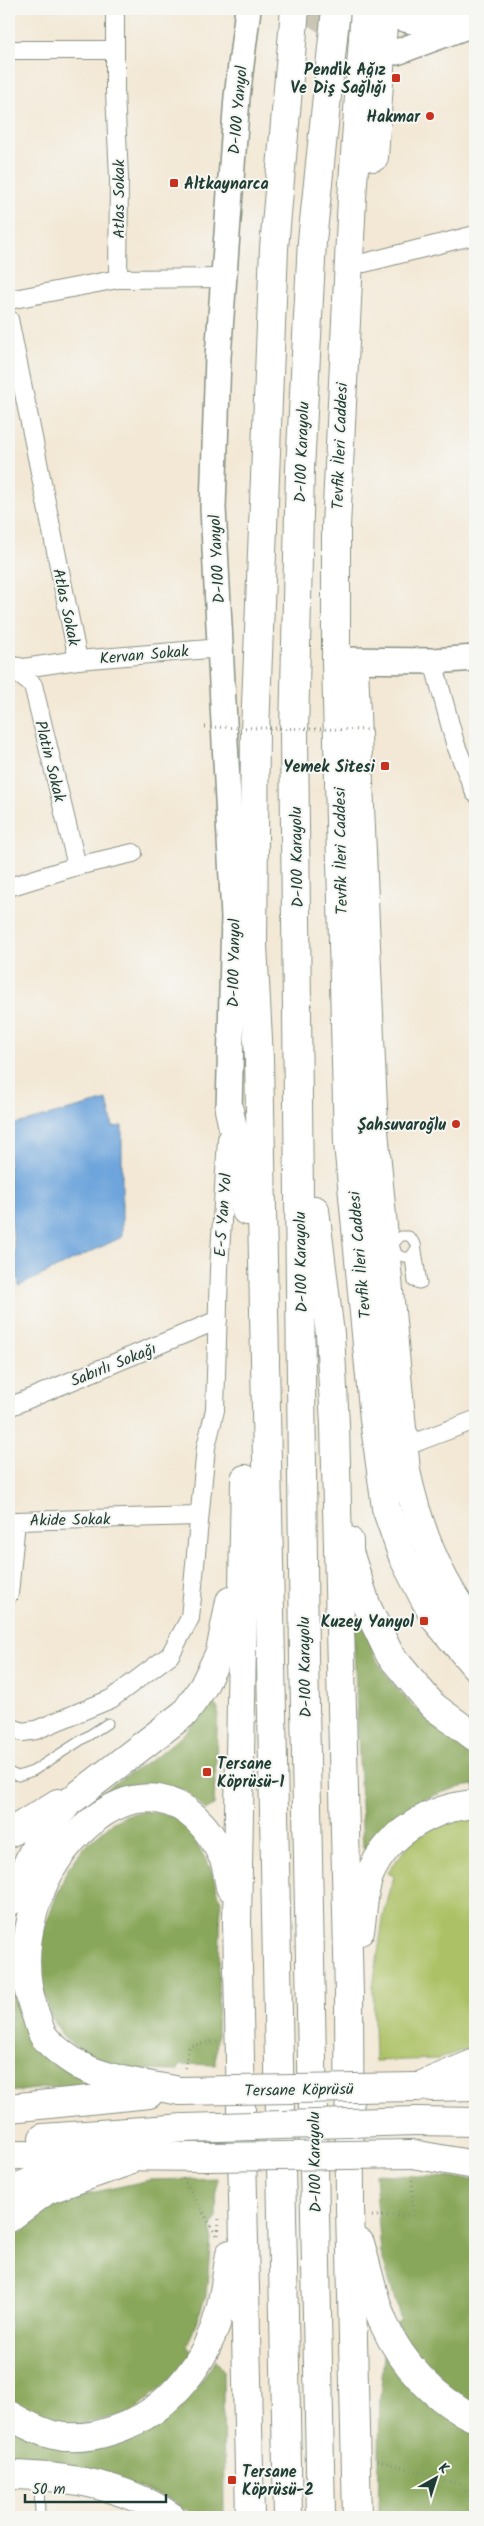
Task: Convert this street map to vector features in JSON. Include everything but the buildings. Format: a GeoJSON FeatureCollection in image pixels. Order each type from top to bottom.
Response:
{"type":"FeatureCollection","features":[{"type":"Feature","properties":{"kind":"main road","name":"D-100 Yanyol"},"geometry":{"type":"LineString","coordinates":[[229,1110],[234,917],[213,508],[218,357],[238,97],[248,9]]}},
{"type":"Feature","properties":{"kind":"main road","name":"D-100 Karayolu"},"geometry":{"type":"LineString","coordinates":[[288,2517],[263,1355],[259,1069],[253,946],[255,731],[274,248],[295,9]]}},
{"type":"Feature","properties":{"kind":"main road","name":"D-100 Karayolu"},"geometry":{"type":"LineString","coordinates":[[321,2517],[304,1656],[294,734],[300,469],[312,241],[336,9]]}},
{"type":"Feature","properties":{"kind":"main road","name":"Tevfik İleri Caddesi"},"geometry":{"type":"LineString","coordinates":[[365,9],[352,198],[336,488],[371,1077],[387,1418],[386,1508],[403,1557],[436,1620],[475,1666]]}},
{"type":"Feature","properties":{"kind":"main road"},"geometry":{"type":"LineString","coordinates":[[384,9],[398,18],[413,22],[430,20],[467,9]]}},
{"type":"Feature","properties":{"kind":"main road","name":"Tevfik İleri Caddesi"},"geometry":{"type":"LineString","coordinates":[[345,660],[353,537],[364,263],[384,9]]}},
{"type":"Feature","properties":{"kind":"main road"},"geometry":{"type":"LineString","coordinates":[[397,52],[475,23]]}},
{"type":"Feature","properties":{"kind":"main road"},"geometry":{"type":"LineString","coordinates":[[345,660],[433,661],[475,658]]}},
{"type":"Feature","properties":{"kind":"main road"},"geometry":{"type":"LineString","coordinates":[[298,1078],[330,1334],[335,1425],[349,1994],[350,2206],[357,2517]]}},
{"type":"Feature","properties":{"kind":"main road"},"geometry":{"type":"LineString","coordinates":[[9,1902],[40,1837],[68,1803],[185,1714],[203,1687],[220,1652],[230,1603],[234,1540],[263,1355],[239,1155],[229,1110]]}},
{"type":"Feature","properties":{"kind":"main road","name":"Tevfik İleri Caddesi"},"geometry":{"type":"LineString","coordinates":[[387,1418],[406,1472],[417,1519],[449,1587],[475,1626]]}},
{"type":"Feature","properties":{"kind":"main road"},"geometry":{"type":"LineString","coordinates":[[335,1425],[348,1485],[350,1552],[368,1607],[390,1655],[433,1706],[475,1737]]}},
{"type":"Feature","properties":{"kind":"main road"},"geometry":{"type":"LineString","coordinates":[[245,1479],[237,1923],[250,2517]]}},
{"type":"Feature","properties":{"kind":"main road"},"geometry":{"type":"LineString","coordinates":[[9,1833],[100,1777]]}},
{"type":"Feature","properties":{"kind":"main road"},"geometry":{"type":"LineString","coordinates":[[180,2091],[119,2080],[76,2063],[43,2035],[29,1997],[25,1963],[29,1934],[37,1902],[54,1866],[80,1832],[109,1809],[121,1803],[154,1798],[182,1805],[204,1825],[224,1858],[237,1923]]}},
{"type":"Feature","properties":{"kind":"main road"},"geometry":{"type":"LineString","coordinates":[[349,1994],[370,1874],[387,1849],[405,1830],[440,1811],[475,1804]]}},
{"type":"Feature","properties":{"kind":"main road"},"geometry":{"type":"LineString","coordinates":[[417,2087],[475,2063]]}},
{"type":"Feature","properties":{"kind":"main road","name":"Tersane Köprüsü"},"geometry":{"type":"LineString","coordinates":[[180,2091],[475,2086]]}},
{"type":"Feature","properties":{"kind":"main road"},"geometry":{"type":"LineString","coordinates":[[9,2108],[180,2091]]}},
{"type":"Feature","properties":{"kind":"main road"},"geometry":{"type":"LineString","coordinates":[[9,2141],[184,2128],[416,2121],[475,2122]]}},
{"type":"Feature","properties":{"kind":"main road"},"geometry":{"type":"LineString","coordinates":[[9,2155],[67,2154],[173,2158],[412,2154],[475,2150]]}},
{"type":"Feature","properties":{"kind":"main road"},"geometry":{"type":"LineString","coordinates":[[412,2154],[475,2165]]}},
{"type":"Feature","properties":{"kind":"main road"},"geometry":{"type":"LineString","coordinates":[[9,2191],[40,2176],[87,2164],[139,2158]]}},
{"type":"Feature","properties":{"kind":"main road"},"geometry":{"type":"LineString","coordinates":[[9,2218],[47,2190],[139,2158]]}},
{"type":"Feature","properties":{"kind":"main road"},"geometry":{"type":"LineString","coordinates":[[9,2415],[31,2428],[55,2436],[90,2436],[142,2417],[166,2400],[194,2367],[210,2339],[225,2295],[230,2256],[242,2194]]}},
{"type":"Feature","properties":{"kind":"main road"},"geometry":{"type":"LineString","coordinates":[[350,2206],[384,2323],[395,2345],[421,2379],[455,2409],[475,2418]]}},
{"type":"Feature","properties":{"kind":"main road"},"geometry":{"type":"LineString","coordinates":[[9,2475],[82,2481],[126,2493],[158,2508],[172,2517]]}},
{"type":"Feature","properties":{"kind":"street","name":"Atlas Sokak"},"geometry":{"type":"LineString","coordinates":[[115,9],[114,50],[119,178],[118,279]]}},
{"type":"Feature","properties":{"kind":"street"},"geometry":{"type":"LineString","coordinates":[[9,50],[114,50]]}},
{"type":"Feature","properties":{"kind":"street"},"geometry":{"type":"LineString","coordinates":[[364,263],[475,235]]}},
{"type":"Feature","properties":{"kind":"street"},"geometry":{"type":"LineString","coordinates":[[9,300],[118,279],[224,278]]}},
{"type":"Feature","properties":{"kind":"street","name":"Atlas Sokak"},"geometry":{"type":"LineString","coordinates":[[9,319],[11,338],[78,660]]}},
{"type":"Feature","properties":{"kind":"street","name":"Kervan Sokak"},"geometry":{"type":"LineString","coordinates":[[9,666],[24,668],[78,660],[220,648]]}},
{"type":"Feature","properties":{"kind":"street"},"geometry":{"type":"LineString","coordinates":[[433,661],[455,743],[475,793]]}},
{"type":"Feature","properties":{"kind":"street","name":"Platin Sokak"},"geometry":{"type":"LineString","coordinates":[[9,666],[33,685],[76,866]]}},
{"type":"Feature","properties":{"kind":"street"},"geometry":{"type":"LineString","coordinates":[[9,888],[76,866],[133,853]]}},
{"type":"Feature","properties":{"kind":"street","name":"E-5 Yan Yol"},"geometry":{"type":"LineString","coordinates":[[9,1727],[23,1732],[36,1730],[111,1699],[170,1655],[190,1618],[198,1516],[206,1447],[215,1410],[229,1110]]}},
{"type":"Feature","properties":{"kind":"street","name":"Sabırlı Sokağı"},"geometry":{"type":"LineString","coordinates":[[9,1407],[218,1320]]}},
{"type":"Feature","properties":{"kind":"street"},"geometry":{"type":"LineString","coordinates":[[387,1418],[414,1443],[475,1420]]}},
{"type":"Feature","properties":{"kind":"street","name":"Akide Sokak"},"geometry":{"type":"LineString","coordinates":[[9,1594],[16,1520],[198,1516]]}},
{"type":"Feature","properties":{"kind":"lane"},"geometry":{"type":"LineString","coordinates":[[379,1248],[405,1236],[412,1238],[416,1248],[422,1283],[420,1284],[414,1282],[410,1257],[416,1248]]}},
{"type":"Feature","properties":{"kind":"lane"},"geometry":{"type":"LineString","coordinates":[[379,1248],[400,1256],[410,1257]]}},
{"type":"Feature","properties":{"kind":"lane"},"geometry":{"type":"LineString","coordinates":[[9,1772],[18,1776],[33,1771],[108,1723]]}},
{"type":"Feature","properties":{"kind":"lane"},"geometry":{"type":"LineString","coordinates":[[39,2476],[40,2517]]}},
{"type":"Feature","properties":{"kind":"path"},"geometry":{"type":"LineString","coordinates":[[205,727],[373,730]]}},
{"type":"Feature","properties":{"kind":"path"},"geometry":{"type":"LineString","coordinates":[[180,2091],[189,2046],[225,2040]]}},
{"type":"Feature","properties":{"kind":"path"},"geometry":{"type":"LineString","coordinates":[[373,2226],[372,2216],[413,2215],[412,2154]]}},
{"type":"Feature","properties":{"kind":"path"},"geometry":{"type":"LineString","coordinates":[[173,2158],[188,2190],[218,2238]]}},
{"type":"Feature","properties":{"kind":"path"},"geometry":{"type":"LineString","coordinates":[[374,2459],[459,2484],[475,2502]]}},
{"type":"Feature","properties":{"kind":"green space"},"geometry":{"type":"Polygon","coordinates":[[[353,1623],[366,1629],[376,1658],[395,1686],[407,1699],[433,1724],[475,1754],[475,1789],[474,1785],[442,1792],[412,1806],[387,1826],[369,1853],[363,1848],[353,1623]]]}},
{"type":"Feature","properties":{"kind":"green space"},"geometry":{"type":"Polygon","coordinates":[[[211,1700],[218,1709],[214,1805],[205,1810],[185,1790],[156,1783],[124,1787],[81,1805],[157,1756],[187,1731],[211,1700]]]}},
{"type":"Feature","properties":{"kind":"green space"},"geometry":{"type":"Polygon","coordinates":[[[144,1811],[172,1815],[191,1827],[190,1832],[211,1869],[221,1902],[216,2065],[181,2064],[177,2071],[119,2069],[88,2056],[64,2038],[51,2016],[40,1980],[39,1951],[46,1923],[67,1870],[87,1844],[112,1823],[126,1815],[144,1811]]]}},
{"type":"Feature","properties":{"kind":"green space"},"geometry":{"type":"Polygon","coordinates":[[[475,1813],[475,2046],[438,2059],[375,2061],[373,1987],[383,1919],[394,1876],[387,1873],[413,1839],[436,1827],[475,1813]]]}},
{"type":"Feature","properties":{"kind":"green space"},"geometry":{"type":"Polygon","coordinates":[[[11,1983],[31,2033],[90,2083],[9,2092],[11,1983]]]}},
{"type":"Feature","properties":{"kind":"green space"},"geometry":{"type":"Polygon","coordinates":[[[375,2174],[475,2179],[475,2409],[423,2365],[395,2323],[401,2320],[381,2254],[375,2174]]]}},
{"type":"Feature","properties":{"kind":"green space"},"geometry":{"type":"Polygon","coordinates":[[[217,2178],[216,2217],[212,2227],[206,2296],[187,2346],[192,2352],[175,2376],[132,2413],[72,2426],[40,2419],[9,2402],[9,2233],[41,2209],[84,2188],[86,2194],[150,2180],[217,2178]]]}},
{"type":"Feature","properties":{"kind":"green space"},"geometry":{"type":"Polygon","coordinates":[[[385,2346],[475,2431],[475,2515],[473,2517],[378,2517],[380,2398],[385,2346]]]}},
{"type":"Feature","properties":{"kind":"green space"},"geometry":{"type":"Polygon","coordinates":[[[216,2360],[223,2370],[224,2517],[198,2517],[165,2497],[87,2471],[26,2459],[9,2461],[9,2429],[158,2422],[199,2384],[216,2360]]]}},
{"type":"Feature","properties":{"kind":"water"},"geometry":{"type":"Polygon","coordinates":[[[107,1100],[113,1127],[122,1126],[122,1237],[19,1286],[9,1202],[9,1126],[107,1100]]]}},
{"type":"Feature","properties":{"kind":"tunnel"},"geometry":{"type":"LineString","coordinates":[[306,9],[326,22],[381,49]]}},
{"type":"Feature","properties":{"kind":"place","name":"Pendi̇k Ağız Ve Diş Sağlığı"},"geometry":{"type":"Point","coordinates":[396,78]}},
{"type":"Feature","properties":{"kind":"place","name":"Hakmar"},"geometry":{"type":"Point","coordinates":[430,116]}},
{"type":"Feature","properties":{"kind":"place","name":"Altkaynarca"},"geometry":{"type":"Point","coordinates":[174,183]}},
{"type":"Feature","properties":{"kind":"place","name":"Yemek Sitesi"},"geometry":{"type":"Point","coordinates":[385,766]}},
{"type":"Feature","properties":{"kind":"place","name":"Şahsuvaroğlu"},"geometry":{"type":"Point","coordinates":[456,1124]}},
{"type":"Feature","properties":{"kind":"place","name":"Kuzey Yanyol"},"geometry":{"type":"Point","coordinates":[424,1621]}},
{"type":"Feature","properties":{"kind":"place","name":"Tersane Köprüsü-1"},"geometry":{"type":"Point","coordinates":[207,1772]}},
{"type":"Feature","properties":{"kind":"place","name":"Tersane Köprüsü-2"},"geometry":{"type":"Point","coordinates":[232,2480]}}]}
